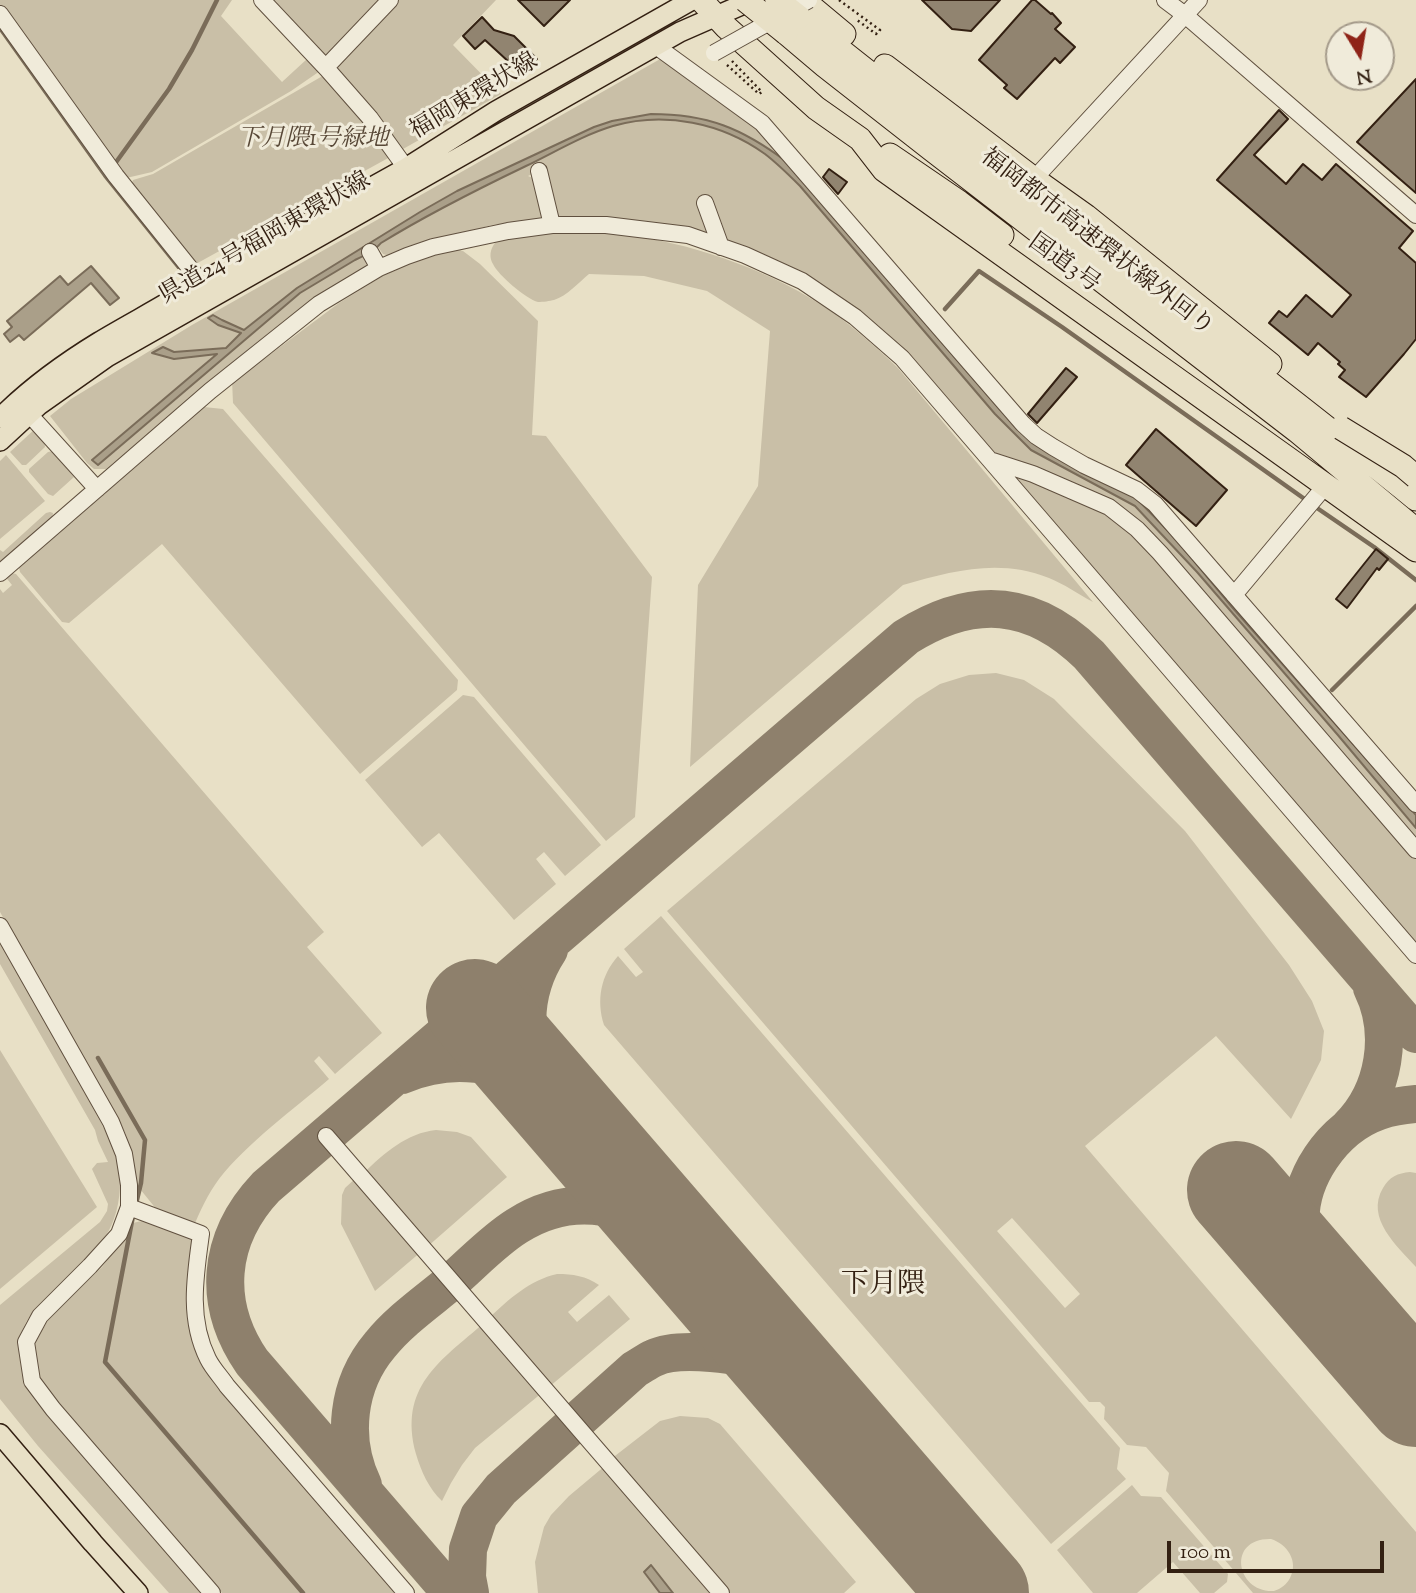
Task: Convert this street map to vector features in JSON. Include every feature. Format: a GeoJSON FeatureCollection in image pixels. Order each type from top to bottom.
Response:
{"type":"FeatureCollection","features":[{"type":"Feature","properties":{"kind":"highway","name":"福岡都市高速環状線外回り"},"geometry":{"type":"LineString","coordinates":[[745,0],[910,132],[1297,431],[1416,530]]}},
{"type":"Feature","properties":{"kind":"highway"},"geometry":{"type":"LineString","coordinates":[[777,0],[955,141],[1311,414],[1416,499]]}},
{"type":"Feature","properties":{"kind":"highway","name":"国道3号"},"geometry":{"type":"LineString","coordinates":[[803,0],[850,39],[1097,224],[1375,448],[1416,476]]}},
{"type":"Feature","properties":{"kind":"highway","name":"国道3号"},"geometry":{"type":"LineString","coordinates":[[708,8],[816,108],[860,139],[884,170],[1416,550]]}},
{"type":"Feature","properties":{"kind":"highway"},"geometry":{"type":"LineString","coordinates":[[850,39],[944,122],[1052,205],[1207,333],[1314,411],[1416,476]]}},
{"type":"Feature","properties":{"kind":"highway"},"geometry":{"type":"LineString","coordinates":[[860,139],[895,158],[959,202],[1181,366],[1327,479],[1416,542]]}},
{"type":"Feature","properties":{"kind":"highway"},"geometry":{"type":"LineString","coordinates":[[1341,428],[1373,441],[1416,468]]}},
{"type":"Feature","properties":{"kind":"main road","name":"福岡東環状線"},"geometry":{"type":"LineString","coordinates":[[0,418],[62,366],[100,342],[201,282],[406,168],[496,111],[692,0]]}},
{"type":"Feature","properties":{"kind":"main road","name":"県道24号福岡東環状線"},"geometry":{"type":"LineString","coordinates":[[0,441],[29,414],[107,357],[656,46],[680,32],[708,8],[753,0]]}},
{"type":"Feature","properties":{"kind":"main road"},"geometry":{"type":"LineString","coordinates":[[0,1434],[138,1593]]}},
{"type":"Feature","properties":{"kind":"street"},"geometry":{"type":"LineString","coordinates":[[262,0],[370,118],[406,168]]}},
{"type":"Feature","properties":{"kind":"street"},"geometry":{"type":"LineString","coordinates":[[327,69],[390,0]]}},
{"type":"Feature","properties":{"kind":"street"},"geometry":{"type":"LineString","coordinates":[[719,53],[809,0]]}},
{"type":"Feature","properties":{"kind":"street"},"geometry":{"type":"LineString","coordinates":[[1165,0],[1416,215]]}},
{"type":"Feature","properties":{"kind":"street"},"geometry":{"type":"LineString","coordinates":[[1034,179],[1199,0]]}},
{"type":"Feature","properties":{"kind":"street"},"geometry":{"type":"LineString","coordinates":[[0,14],[116,176],[201,282]]}},
{"type":"Feature","properties":{"kind":"street"},"geometry":{"type":"LineString","coordinates":[[656,46],[762,123],[1036,436],[1084,465],[1137,490],[1155,505],[1416,804]]}},
{"type":"Feature","properties":{"kind":"street"},"geometry":{"type":"LineString","coordinates":[[539,172],[552,225]]}},
{"type":"Feature","properties":{"kind":"street"},"geometry":{"type":"LineString","coordinates":[[705,202],[722,247]]}},
{"type":"Feature","properties":{"kind":"street"},"geometry":{"type":"LineString","coordinates":[[0,573],[210,391],[319,303],[379,268],[433,247],[552,225],[606,225],[688,235],[745,255],[802,281],[855,317],[902,358],[1416,955]]}},
{"type":"Feature","properties":{"kind":"street"},"geometry":{"type":"LineString","coordinates":[[370,252],[379,268]]}},
{"type":"Feature","properties":{"kind":"street"},"geometry":{"type":"LineString","coordinates":[[29,414],[97,489]]}},
{"type":"Feature","properties":{"kind":"street"},"geometry":{"type":"LineString","coordinates":[[991,461],[1033,474],[1109,507],[1137,530],[1416,850]]}},
{"type":"Feature","properties":{"kind":"street"},"geometry":{"type":"LineString","coordinates":[[1234,595],[1326,485]]}},
{"type":"Feature","properties":{"kind":"street"},"geometry":{"type":"LineString","coordinates":[[0,926],[119,1138],[129,1185],[129,1207],[119,1234],[40,1316],[26,1342],[32,1381],[212,1593]]}},
{"type":"Feature","properties":{"kind":"street"},"geometry":{"type":"LineString","coordinates":[[327,1136],[721,1593]]}},
{"type":"Feature","properties":{"kind":"street"},"geometry":{"type":"LineString","coordinates":[[129,1207],[201,1234],[194,1312],[199,1338],[209,1361],[227,1386],[405,1593]]}},
{"type":"Feature","properties":{"kind":"path"},"geometry":{"type":"LineString","coordinates":[[832,0],[876,34],[880,30],[839,0]]}},
{"type":"Feature","properties":{"kind":"path"},"geometry":{"type":"LineString","coordinates":[[719,53],[762,92],[759,94],[719,53]]}},
{"type":"Feature","properties":{"kind":"green space"},"geometry":{"type":"Polygon","coordinates":[[[0,0],[232,0],[221,16],[282,82],[307,59],[320,71],[291,91],[152,172],[122,179],[0,8],[0,0]]]}},
{"type":"Feature","properties":{"kind":"green space"},"geometry":{"type":"Polygon","coordinates":[[[271,0],[383,0],[327,59],[271,0]]]}},
{"type":"Feature","properties":{"kind":"green space"},"geometry":{"type":"Polygon","coordinates":[[[398,0],[496,0],[453,45],[501,94],[403,149],[375,110],[338,72],[336,64],[398,0]]]}},
{"type":"Feature","properties":{"kind":"green space"},"geometry":{"type":"Polygon","coordinates":[[[662,58],[768,135],[1000,409],[1133,495],[1176,539],[1232,607],[1416,815],[1416,944],[858,311],[714,238],[556,218],[545,168],[528,176],[537,180],[546,218],[492,225],[390,256],[383,254],[378,247],[364,256],[368,266],[286,319],[106,469],[94,469],[87,463],[50,416],[71,399],[192,325],[662,58]]]}},
{"type":"Feature","properties":{"kind":"green space","name":"下月隈1号緑地"},"geometry":{"type":"Polygon","coordinates":[[[326,74],[365,117],[390,157],[194,265],[130,188],[133,180],[153,174],[326,74]]]}},
{"type":"Feature","properties":{"kind":"green space"},"geometry":{"type":"Polygon","coordinates":[[[559,231],[634,236],[711,254],[762,273],[832,312],[898,368],[1093,602],[1049,578],[1012,569],[958,571],[903,585],[690,767],[698,585],[758,486],[770,331],[707,291],[644,276],[589,274],[559,298],[538,302],[513,286],[493,264],[492,248],[502,236],[559,231]]]}},
{"type":"Feature","properties":{"kind":"green space"},"geometry":{"type":"Polygon","coordinates":[[[450,248],[463,251],[480,264],[538,321],[532,435],[546,436],[652,577],[635,817],[606,841],[233,403],[232,380],[249,366],[264,359],[339,303],[399,266],[450,248]]]}},
{"type":"Feature","properties":{"kind":"green space"},"geometry":{"type":"Polygon","coordinates":[[[204,407],[223,409],[458,680],[457,690],[360,774],[162,544],[69,623],[62,622],[20,572],[18,564],[204,407]]]}},
{"type":"Feature","properties":{"kind":"green space"},"geometry":{"type":"Polygon","coordinates":[[[36,428],[44,439],[45,447],[26,465],[22,465],[10,452],[36,428]]]}},
{"type":"Feature","properties":{"kind":"green space"},"geometry":{"type":"Polygon","coordinates":[[[53,451],[74,477],[53,496],[48,494],[29,469],[48,452],[53,451]]]}},
{"type":"Feature","properties":{"kind":"green space"},"geometry":{"type":"Polygon","coordinates":[[[6,455],[45,501],[0,539],[0,461],[6,455]]]}},
{"type":"Feature","properties":{"kind":"green space"},"geometry":{"type":"Polygon","coordinates":[[[50,512],[53,513],[52,519],[0,566],[0,550],[3,552],[50,512]]]}},
{"type":"Feature","properties":{"kind":"green space"},"geometry":{"type":"Polygon","coordinates":[[[8,572],[16,574],[324,932],[307,947],[382,1033],[335,1074],[319,1056],[314,1061],[329,1079],[257,1139],[230,1166],[211,1191],[193,1228],[157,1210],[136,1184],[126,1135],[118,1117],[0,912],[0,589],[3,593],[12,585],[4,575],[8,572]]]}},
{"type":"Feature","properties":{"kind":"green space"},"geometry":{"type":"Polygon","coordinates":[[[996,673],[1024,680],[1054,699],[1185,831],[1289,965],[1312,1001],[1324,1031],[1321,1060],[1291,1119],[1216,1036],[1085,1146],[1416,1532],[1416,1593],[1253,1593],[1166,1491],[1169,1473],[1146,1447],[1127,1445],[1104,1419],[1105,1407],[1100,1402],[1089,1402],[667,911],[916,699],[940,684],[969,675],[996,673]],[[1012,1218],[997,1231],[1065,1308],[1080,1294],[1012,1218]],[[1271,1539],[1257,1541],[1247,1547],[1241,1565],[1251,1584],[1274,1591],[1290,1578],[1293,1565],[1286,1549],[1271,1539]]]}},
{"type":"Feature","properties":{"kind":"green space"},"geometry":{"type":"Polygon","coordinates":[[[463,695],[474,697],[601,845],[565,876],[544,852],[536,859],[556,884],[514,920],[439,833],[422,847],[365,780],[463,695]]]}},
{"type":"Feature","properties":{"kind":"green space"},"geometry":{"type":"Polygon","coordinates":[[[661,916],[1120,1448],[1117,1469],[1126,1479],[1051,1544],[604,1025],[600,997],[612,963],[618,956],[636,977],[643,972],[624,949],[661,916]]]}},
{"type":"Feature","properties":{"kind":"green space"},"geometry":{"type":"Polygon","coordinates":[[[0,940],[111,1141],[119,1164],[120,1180],[116,1212],[101,1244],[83,1265],[39,1305],[23,1328],[19,1351],[22,1371],[47,1414],[203,1593],[169,1593],[38,1446],[0,1399],[0,1305],[100,1222],[108,1204],[92,1169],[97,1163],[108,1162],[95,1130],[0,964],[0,940]]]}},
{"type":"Feature","properties":{"kind":"green space"},"geometry":{"type":"Polygon","coordinates":[[[0,1050],[97,1207],[0,1289],[0,1050]]]}},
{"type":"Feature","properties":{"kind":"green space"},"geometry":{"type":"Polygon","coordinates":[[[436,1130],[457,1132],[471,1137],[507,1177],[427,1247],[364,1173],[388,1151],[406,1140],[436,1130]]]}},
{"type":"Feature","properties":{"kind":"green space"},"geometry":{"type":"Polygon","coordinates":[[[1410,1172],[1416,1173],[1416,1267],[1392,1241],[1378,1210],[1378,1199],[1388,1181],[1410,1172]]]}},
{"type":"Feature","properties":{"kind":"green space"},"geometry":{"type":"Polygon","coordinates":[[[357,1177],[422,1251],[375,1291],[341,1224],[342,1195],[345,1188],[357,1177]]]}},
{"type":"Feature","properties":{"kind":"green space"},"geometry":{"type":"Polygon","coordinates":[[[151,1219],[193,1238],[194,1333],[398,1593],[222,1593],[39,1379],[34,1357],[35,1343],[51,1315],[102,1267],[117,1247],[128,1224],[151,1219]]]}},
{"type":"Feature","properties":{"kind":"green space"},"geometry":{"type":"Polygon","coordinates":[[[557,1274],[579,1276],[599,1285],[568,1312],[577,1322],[609,1295],[630,1319],[549,1387],[489,1318],[529,1286],[557,1274]]]}},
{"type":"Feature","properties":{"kind":"green space"},"geometry":{"type":"Polygon","coordinates":[[[484,1323],[543,1392],[475,1448],[442,1501],[429,1485],[416,1454],[412,1431],[413,1411],[418,1393],[438,1363],[484,1323]]]}},
{"type":"Feature","properties":{"kind":"green space"},"geometry":{"type":"Polygon","coordinates":[[[680,1416],[708,1418],[720,1424],[856,1582],[844,1593],[726,1593],[611,1459],[660,1421],[680,1416]]]}},
{"type":"Feature","properties":{"kind":"green space"},"geometry":{"type":"Polygon","coordinates":[[[606,1465],[717,1593],[538,1593],[535,1562],[544,1527],[569,1496],[606,1465]]]}},
{"type":"Feature","properties":{"kind":"green space"},"geometry":{"type":"Polygon","coordinates":[[[1132,1485],[1141,1496],[1161,1497],[1228,1574],[1227,1582],[1214,1593],[1200,1593],[1173,1562],[1137,1593],[1093,1593],[1057,1550],[1132,1485]]]}},
{"type":"Feature","properties":{"kind":"shaded area"},"geometry":{"type":"Polygon","coordinates":[[[0,20],[182,266],[178,268],[104,176],[0,30],[0,20]]]}},
{"type":"Feature","properties":{"kind":"shaded area"},"geometry":{"type":"Polygon","coordinates":[[[651,114],[690,117],[723,125],[755,140],[787,162],[1000,409],[1133,495],[1176,539],[1232,607],[1416,815],[1416,828],[1197,572],[1135,506],[1031,450],[995,414],[800,186],[765,154],[730,134],[712,128],[673,120],[613,126],[569,144],[434,212],[300,293],[98,465],[92,460],[217,354],[174,359],[152,353],[163,347],[174,352],[226,348],[241,333],[218,325],[208,318],[213,315],[244,330],[297,288],[457,191],[594,127],[651,114]]]}},
{"type":"Feature","properties":{"kind":"shaded area"},"geometry":{"type":"Polygon","coordinates":[[[91,266],[119,298],[110,305],[91,283],[24,340],[19,335],[10,342],[4,334],[12,327],[7,321],[60,276],[68,285],[91,266]]]}},
{"type":"Feature","properties":{"kind":"shaded area"},"geometry":{"type":"Polygon","coordinates":[[[651,1565],[673,1593],[660,1593],[644,1572],[651,1565]]]}},
{"type":"Feature","properties":{"kind":"building"},"geometry":{"type":"Polygon","coordinates":[[[518,0],[570,0],[544,26],[518,0]]]}},
{"type":"Feature","properties":{"kind":"building"},"geometry":{"type":"Polygon","coordinates":[[[922,0],[1000,0],[971,31],[952,29],[922,0]]]}},
{"type":"Feature","properties":{"kind":"building"},"geometry":{"type":"Polygon","coordinates":[[[1032,0],[1052,13],[1061,23],[1055,29],[1075,47],[1060,63],[1055,58],[1017,99],[1004,88],[1007,85],[979,60],[1032,0]]]}},
{"type":"Feature","properties":{"kind":"building"},"geometry":{"type":"Polygon","coordinates":[[[482,17],[494,30],[514,36],[537,59],[522,74],[485,40],[475,49],[463,36],[482,17]]]}},
{"type":"Feature","properties":{"kind":"building"},"geometry":{"type":"Polygon","coordinates":[[[1416,79],[1416,193],[1357,142],[1416,79]]]}},
{"type":"Feature","properties":{"kind":"building"},"geometry":{"type":"Polygon","coordinates":[[[1279,110],[1288,119],[1254,155],[1286,184],[1303,164],[1322,180],[1336,164],[1413,231],[1399,248],[1416,263],[1416,339],[1366,397],[1339,377],[1345,370],[1338,364],[1340,362],[1318,343],[1308,355],[1269,323],[1279,311],[1287,317],[1306,295],[1332,317],[1351,295],[1217,180],[1279,110]]]}},
{"type":"Feature","properties":{"kind":"building"},"geometry":{"type":"Polygon","coordinates":[[[829,169],[847,182],[838,194],[823,177],[829,169]]]}},
{"type":"Feature","properties":{"kind":"building"},"geometry":{"type":"Polygon","coordinates":[[[1066,368],[1077,377],[1037,423],[1028,414],[1066,368]]]}},
{"type":"Feature","properties":{"kind":"building"},"geometry":{"type":"Polygon","coordinates":[[[1156,429],[1227,490],[1196,526],[1126,465],[1156,429]]]}},
{"type":"Feature","properties":{"kind":"building"},"geometry":{"type":"Polygon","coordinates":[[[1376,549],[1388,559],[1379,570],[1377,568],[1347,608],[1336,599],[1376,549]]]}},
{"type":"Feature","properties":{"kind":"waterway"},"geometry":{"type":"LineString","coordinates":[[114,165],[169,89],[217,0]]}},
{"type":"Feature","properties":{"kind":"waterway"},"geometry":{"type":"LineString","coordinates":[[945,309],[979,271],[1306,500]]}},
{"type":"Feature","properties":{"kind":"waterway"},"geometry":{"type":"LineString","coordinates":[[1317,508],[1416,580]]}},
{"type":"Feature","properties":{"kind":"waterway"},"geometry":{"type":"LineString","coordinates":[[1332,690],[1416,606]]}},
{"type":"Feature","properties":{"kind":"waterway"},"geometry":{"type":"LineString","coordinates":[[98,1058],[145,1140],[136,1204]]}},
{"type":"Feature","properties":{"kind":"waterway"},"geometry":{"type":"LineString","coordinates":[[133,1216],[105,1362],[303,1593]]}},
{"type":"Feature","properties":{"kind":"taxiway"},"geometry":{"type":"LineString","coordinates":[[451,1593],[252,1362],[239,1340],[230,1318],[226,1295],[229,1250],[238,1228],[266,1187],[906,637],[931,623],[978,609],[1001,609],[1024,614],[1068,636],[1089,655],[1416,1034]]}},
{"type":"Feature","properties":{"kind":"taxiway"},"geometry":{"type":"LineString","coordinates":[[546,1091],[532,1056],[527,1020],[533,984],[549,950]]}},
{"type":"Feature","properties":{"kind":"taxiway"},"geometry":{"type":"LineString","coordinates":[[1349,1127],[1371,1096],[1382,1061],[1383,1024],[1372,988]]}},
{"type":"Feature","properties":{"kind":"taxiway"},"geometry":{"type":"LineString","coordinates":[[402,1075],[439,1064],[476,1064],[512,1073],[546,1091]]}},
{"type":"Feature","properties":{"kind":"taxiway"},"geometry":{"type":"LineString","coordinates":[[1322,1289],[1306,1253],[1301,1229],[1301,1211],[1311,1174],[1333,1142],[1347,1129],[1379,1111],[1416,1104]]}},
{"type":"Feature","properties":{"kind":"taxiway"},"geometry":{"type":"LineString","coordinates":[[363,1485],[356,1467],[350,1431],[354,1394],[369,1360],[414,1311],[508,1232],[538,1215],[560,1208],[603,1207],[645,1221],[682,1248]]}},
{"type":"Feature","properties":{"kind":"taxiway"},"geometry":{"type":"LineString","coordinates":[[470,1593],[467,1577],[468,1549],[479,1516],[501,1489],[635,1369],[665,1354],[712,1353],[758,1362],[798,1382]]}},
{"type":"Feature","properties":{"kind":"runway"},"geometry":{"type":"LineString","coordinates":[[475,1008],[980,1593]]}},
{"type":"Feature","properties":{"kind":"runway"},"geometry":{"type":"LineString","coordinates":[[1236,1190],[1416,1398]]}},
{"type":"Feature","properties":{"kind":"district","name":"下月隈"},"geometry":{"type":"Point","coordinates":[883,1287]}}]}
